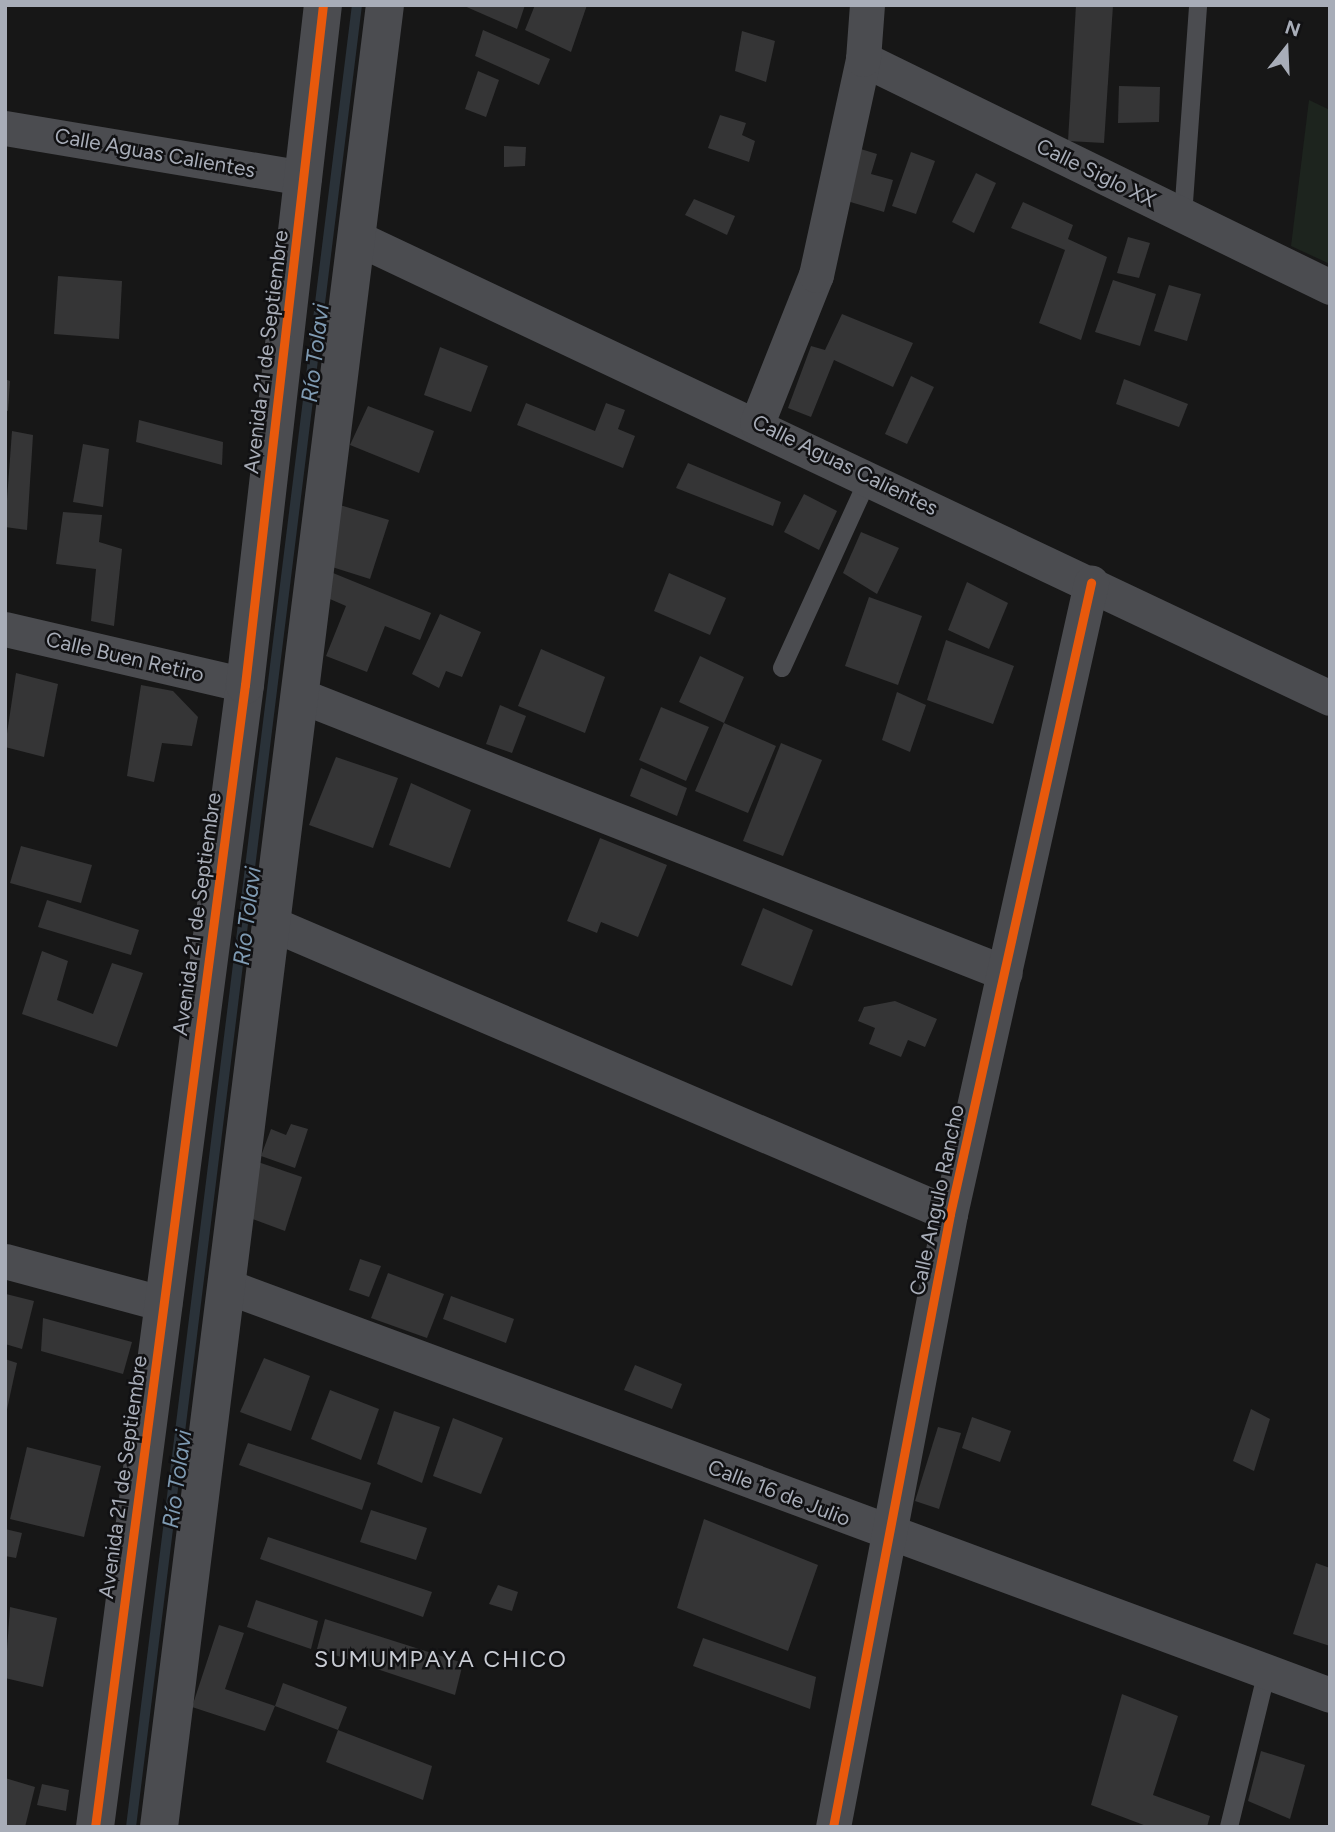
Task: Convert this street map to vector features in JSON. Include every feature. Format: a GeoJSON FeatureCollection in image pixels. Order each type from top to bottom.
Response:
{"type":"FeatureCollection","features":[{"type":"Feature","properties":{"kind":"street","name":"Avenida 21 de Septiembre"},"geometry":{"type":"LineString","coordinates":[[95,1827],[245,685],[323,5]]}},
{"type":"Feature","properties":{"kind":"street"},"geometry":{"type":"LineString","coordinates":[[159,1827],[304,697],[385,5]]}},
{"type":"Feature","properties":{"kind":"street"},"geometry":{"type":"LineString","coordinates":[[757,423],[816,275],[863,60],[867,5]]}},
{"type":"Feature","properties":{"kind":"street","name":"Calle Siglo XX"},"geometry":{"type":"LineString","coordinates":[[863,60],[1330,286]]}},
{"type":"Feature","properties":{"kind":"street","name":"Calle Aguas Calientes"},"geometry":{"type":"LineString","coordinates":[[5,128],[304,178]]}},
{"type":"Feature","properties":{"kind":"street","name":"Calle Aguas Calientes"},"geometry":{"type":"LineString","coordinates":[[357,238],[757,423],[1330,698]]}},
{"type":"Feature","properties":{"kind":"street","name":"Calle Angulo Rancho"},"geometry":{"type":"LineString","coordinates":[[833,1827],[950,1214],[1091,583]]}},
{"type":"Feature","properties":{"kind":"street","name":"Calle Buen Retiro"},"geometry":{"type":"LineString","coordinates":[[5,629],[245,685]]}},
{"type":"Feature","properties":{"kind":"street"},"geometry":{"type":"LineString","coordinates":[[304,697],[1005,973]]}},
{"type":"Feature","properties":{"kind":"street"},"geometry":{"type":"LineString","coordinates":[[275,925],[950,1214]]}},
{"type":"Feature","properties":{"kind":"street"},"geometry":{"type":"LineString","coordinates":[[5,1261],[164,1304]]}},
{"type":"Feature","properties":{"kind":"street","name":"Calle 16 de Julio"},"geometry":{"type":"LineString","coordinates":[[229,1287],[889,1534],[1330,1695]]}},
{"type":"Feature","properties":{"kind":"lane"},"geometry":{"type":"LineString","coordinates":[[1183,216],[1198,5]]}},
{"type":"Feature","properties":{"kind":"lane"},"geometry":{"type":"LineString","coordinates":[[782,668],[869,477]]}},
{"type":"Feature","properties":{"kind":"lane"},"geometry":{"type":"LineString","coordinates":[[1228,1827],[1267,1671]]}},
{"type":"Feature","properties":{"kind":"shaded area"},"geometry":{"type":"Polygon","coordinates":[[[1309,100],[1330,110],[1330,264],[1291,246],[1309,100]]]}},
{"type":"Feature","properties":{"kind":"building"},"geometry":{"type":"Polygon","coordinates":[[[462,5],[525,5],[517,29],[462,5]]]}},
{"type":"Feature","properties":{"kind":"building"},"geometry":{"type":"Polygon","coordinates":[[[535,5],[587,5],[571,52],[525,30],[535,5]]]}},
{"type":"Feature","properties":{"kind":"building"},"geometry":{"type":"Polygon","coordinates":[[[1076,5],[1113,5],[1104,143],[1068,141],[1076,5]]]}},
{"type":"Feature","properties":{"kind":"building"},"geometry":{"type":"Polygon","coordinates":[[[483,30],[550,59],[539,85],[475,56],[483,30]]]}},
{"type":"Feature","properties":{"kind":"building"},"geometry":{"type":"Polygon","coordinates":[[[742,31],[775,41],[766,82],[735,71],[742,31]]]}},
{"type":"Feature","properties":{"kind":"building"},"geometry":{"type":"Polygon","coordinates":[[[478,71],[499,80],[486,117],[465,109],[478,71]]]}},
{"type":"Feature","properties":{"kind":"building"},"geometry":{"type":"Polygon","coordinates":[[[1119,86],[1160,87],[1159,122],[1118,123],[1119,86]]]}},
{"type":"Feature","properties":{"kind":"building"},"geometry":{"type":"Polygon","coordinates":[[[720,115],[746,123],[742,135],[755,141],[749,162],[708,148],[720,115]]]}},
{"type":"Feature","properties":{"kind":"building"},"geometry":{"type":"Polygon","coordinates":[[[504,146],[526,147],[525,166],[504,167],[504,146]]]}},
{"type":"Feature","properties":{"kind":"building"},"geometry":{"type":"Polygon","coordinates":[[[851,146],[877,154],[871,174],[893,180],[884,212],[837,198],[851,146]]]}},
{"type":"Feature","properties":{"kind":"building"},"geometry":{"type":"Polygon","coordinates":[[[911,152],[935,161],[916,214],[892,206],[911,152]]]}},
{"type":"Feature","properties":{"kind":"building"},"geometry":{"type":"Polygon","coordinates":[[[976,173],[996,183],[974,233],[952,222],[976,173]]]}},
{"type":"Feature","properties":{"kind":"building"},"geometry":{"type":"Polygon","coordinates":[[[694,199],[735,216],[727,235],[685,215],[694,199]]]}},
{"type":"Feature","properties":{"kind":"building"},"geometry":{"type":"Polygon","coordinates":[[[1023,202],[1073,225],[1068,239],[1107,257],[1081,340],[1039,323],[1065,250],[1011,228],[1023,202]]]}},
{"type":"Feature","properties":{"kind":"building"},"geometry":{"type":"Polygon","coordinates":[[[1128,237],[1150,243],[1139,278],[1117,273],[1128,237]]]}},
{"type":"Feature","properties":{"kind":"building"},"geometry":{"type":"Polygon","coordinates":[[[58,276],[122,281],[119,339],[54,334],[58,276]]]}},
{"type":"Feature","properties":{"kind":"building"},"geometry":{"type":"Polygon","coordinates":[[[1113,280],[1156,294],[1140,346],[1095,332],[1113,280]]]}},
{"type":"Feature","properties":{"kind":"building"},"geometry":{"type":"Polygon","coordinates":[[[1169,285],[1201,294],[1187,341],[1154,331],[1169,285]]]}},
{"type":"Feature","properties":{"kind":"building"},"geometry":{"type":"Polygon","coordinates":[[[842,314],[913,343],[893,387],[834,360],[811,417],[788,408],[811,346],[825,350],[842,314]]]}},
{"type":"Feature","properties":{"kind":"building"},"geometry":{"type":"Polygon","coordinates":[[[440,347],[488,366],[471,412],[424,395],[440,347]]]}},
{"type":"Feature","properties":{"kind":"building"},"geometry":{"type":"Polygon","coordinates":[[[911,376],[934,387],[907,444],[885,434],[911,376]]]}},
{"type":"Feature","properties":{"kind":"building"},"geometry":{"type":"Polygon","coordinates":[[[5,379],[10,381],[8,411],[5,410],[5,379]]]}},
{"type":"Feature","properties":{"kind":"building"},"geometry":{"type":"Polygon","coordinates":[[[1124,379],[1188,404],[1179,427],[1116,404],[1124,379]]]}},
{"type":"Feature","properties":{"kind":"building"},"geometry":{"type":"Polygon","coordinates":[[[526,403],[595,431],[606,403],[625,410],[618,429],[635,436],[623,468],[517,425],[526,403]]]}},
{"type":"Feature","properties":{"kind":"building"},"geometry":{"type":"Polygon","coordinates":[[[368,406],[434,431],[419,473],[350,445],[368,406]]]}},
{"type":"Feature","properties":{"kind":"building"},"geometry":{"type":"Polygon","coordinates":[[[139,420],[223,442],[222,465],[136,442],[139,420]]]}},
{"type":"Feature","properties":{"kind":"building"},"geometry":{"type":"Polygon","coordinates":[[[12,431],[33,435],[27,530],[5,527],[12,431]]]}},
{"type":"Feature","properties":{"kind":"building"},"geometry":{"type":"Polygon","coordinates":[[[83,444],[109,449],[103,507],[73,502],[83,444]]]}},
{"type":"Feature","properties":{"kind":"building"},"geometry":{"type":"Polygon","coordinates":[[[688,463],[781,502],[773,526],[676,488],[688,463]]]}},
{"type":"Feature","properties":{"kind":"building"},"geometry":{"type":"Polygon","coordinates":[[[804,494],[837,511],[819,550],[784,532],[804,494]]]}},
{"type":"Feature","properties":{"kind":"building"},"geometry":{"type":"Polygon","coordinates":[[[340,505],[389,520],[370,579],[332,567],[340,505]]]}},
{"type":"Feature","properties":{"kind":"building"},"geometry":{"type":"Polygon","coordinates":[[[63,512],[102,515],[99,542],[122,549],[114,626],[91,621],[96,569],[56,564],[63,512]]]}},
{"type":"Feature","properties":{"kind":"building"},"geometry":{"type":"Polygon","coordinates":[[[861,532],[899,548],[877,594],[843,573],[861,532]]]}},
{"type":"Feature","properties":{"kind":"building"},"geometry":{"type":"Polygon","coordinates":[[[333,573],[431,613],[420,640],[385,626],[367,672],[326,656],[346,606],[323,596],[333,573]]]}},
{"type":"Feature","properties":{"kind":"building"},"geometry":{"type":"Polygon","coordinates":[[[669,573],[726,598],[710,635],[654,611],[669,573]]]}},
{"type":"Feature","properties":{"kind":"building"},"geometry":{"type":"Polygon","coordinates":[[[967,582],[1008,603],[989,649],[948,630],[967,582]]]}},
{"type":"Feature","properties":{"kind":"building"},"geometry":{"type":"Polygon","coordinates":[[[869,597],[922,616],[898,685],[845,666],[869,597]]]}},
{"type":"Feature","properties":{"kind":"building"},"geometry":{"type":"Polygon","coordinates":[[[440,614],[481,632],[462,677],[446,671],[439,688],[412,674],[440,614]]]}},
{"type":"Feature","properties":{"kind":"building"},"geometry":{"type":"Polygon","coordinates":[[[946,640],[1014,666],[993,724],[927,700],[946,640]]]}},
{"type":"Feature","properties":{"kind":"building"},"geometry":{"type":"Polygon","coordinates":[[[541,649],[605,677],[585,733],[518,706],[541,649]]]}},
{"type":"Feature","properties":{"kind":"building"},"geometry":{"type":"Polygon","coordinates":[[[700,656],[744,677],[724,723],[679,702],[700,656]]]}},
{"type":"Feature","properties":{"kind":"building"},"geometry":{"type":"Polygon","coordinates":[[[16,673],[58,684],[44,757],[5,747],[16,673]]]}},
{"type":"Feature","properties":{"kind":"building"},"geometry":{"type":"Polygon","coordinates":[[[141,685],[173,691],[198,717],[192,746],[162,743],[154,782],[127,776],[141,685]]]}},
{"type":"Feature","properties":{"kind":"building"},"geometry":{"type":"Polygon","coordinates":[[[897,692],[926,705],[910,752],[882,740],[897,692]]]}},
{"type":"Feature","properties":{"kind":"building"},"geometry":{"type":"Polygon","coordinates":[[[500,705],[526,716],[512,753],[486,744],[500,705]]]}},
{"type":"Feature","properties":{"kind":"building"},"geometry":{"type":"Polygon","coordinates":[[[661,707],[709,727],[686,781],[639,760],[661,707]]]}},
{"type":"Feature","properties":{"kind":"building"},"geometry":{"type":"Polygon","coordinates":[[[724,723],[776,746],[748,813],[695,791],[724,723]]]}},
{"type":"Feature","properties":{"kind":"building"},"geometry":{"type":"Polygon","coordinates":[[[781,743],[822,760],[783,856],[743,841],[781,743]]]}},
{"type":"Feature","properties":{"kind":"building"},"geometry":{"type":"Polygon","coordinates":[[[336,757],[398,778],[373,848],[309,825],[336,757]]]}},
{"type":"Feature","properties":{"kind":"building"},"geometry":{"type":"Polygon","coordinates":[[[641,768],[687,788],[677,816],[630,796],[641,768]]]}},
{"type":"Feature","properties":{"kind":"building"},"geometry":{"type":"Polygon","coordinates":[[[411,783],[471,810],[450,868],[389,845],[411,783]]]}},
{"type":"Feature","properties":{"kind":"building"},"geometry":{"type":"Polygon","coordinates":[[[600,838],[667,865],[638,937],[601,922],[597,933],[567,921],[600,838]]]}},
{"type":"Feature","properties":{"kind":"building"},"geometry":{"type":"Polygon","coordinates":[[[21,846],[92,865],[81,903],[10,883],[21,846]]]}},
{"type":"Feature","properties":{"kind":"building"},"geometry":{"type":"Polygon","coordinates":[[[47,900],[139,930],[131,955],[38,927],[47,900]]]}},
{"type":"Feature","properties":{"kind":"building"},"geometry":{"type":"Polygon","coordinates":[[[763,908],[813,930],[792,986],[741,965],[763,908]]]}},
{"type":"Feature","properties":{"kind":"building"},"geometry":{"type":"Polygon","coordinates":[[[42,951],[68,961],[57,1000],[93,1014],[112,963],[143,973],[117,1047],[22,1014],[42,951]]]}},
{"type":"Feature","properties":{"kind":"building"},"geometry":{"type":"Polygon","coordinates":[[[895,1001],[937,1019],[925,1047],[908,1040],[901,1057],[869,1044],[875,1028],[858,1021],[864,1007],[895,1001]]]}},
{"type":"Feature","properties":{"kind":"building"},"geometry":{"type":"Polygon","coordinates":[[[291,1124],[308,1129],[295,1168],[261,1156],[271,1129],[286,1135],[291,1124]]]}},
{"type":"Feature","properties":{"kind":"building"},"geometry":{"type":"Polygon","coordinates":[[[258,1162],[302,1177],[285,1231],[247,1217],[258,1162]]]}},
{"type":"Feature","properties":{"kind":"building"},"geometry":{"type":"Polygon","coordinates":[[[360,1259],[381,1266],[369,1297],[349,1290],[360,1259]]]}},
{"type":"Feature","properties":{"kind":"building"},"geometry":{"type":"Polygon","coordinates":[[[388,1273],[444,1294],[427,1338],[371,1318],[388,1273]]]}},
{"type":"Feature","properties":{"kind":"building"},"geometry":{"type":"Polygon","coordinates":[[[6,1294],[34,1301],[22,1349],[5,1344],[6,1294]]]}},
{"type":"Feature","properties":{"kind":"building"},"geometry":{"type":"Polygon","coordinates":[[[451,1296],[514,1319],[506,1343],[443,1319],[451,1296]]]}},
{"type":"Feature","properties":{"kind":"building"},"geometry":{"type":"Polygon","coordinates":[[[43,1318],[132,1342],[123,1374],[41,1351],[43,1318]]]}},
{"type":"Feature","properties":{"kind":"building"},"geometry":{"type":"Polygon","coordinates":[[[264,1358],[310,1376],[291,1431],[240,1412],[264,1358]]]}},
{"type":"Feature","properties":{"kind":"building"},"geometry":{"type":"Polygon","coordinates":[[[5,1359],[17,1363],[6,1414],[5,1414],[5,1359]]]}},
{"type":"Feature","properties":{"kind":"building"},"geometry":{"type":"Polygon","coordinates":[[[635,1365],[682,1384],[672,1409],[624,1390],[635,1365]]]}},
{"type":"Feature","properties":{"kind":"building"},"geometry":{"type":"Polygon","coordinates":[[[330,1390],[379,1409],[361,1460],[311,1439],[330,1390]]]}},
{"type":"Feature","properties":{"kind":"building"},"geometry":{"type":"Polygon","coordinates":[[[1251,1409],[1270,1419],[1254,1471],[1233,1461],[1251,1409]]]}},
{"type":"Feature","properties":{"kind":"building"},"geometry":{"type":"Polygon","coordinates":[[[394,1411],[440,1427],[422,1483],[377,1464],[394,1411]]]}},
{"type":"Feature","properties":{"kind":"building"},"geometry":{"type":"Polygon","coordinates":[[[972,1417],[1011,1431],[1000,1462],[962,1448],[972,1417]]]}},
{"type":"Feature","properties":{"kind":"building"},"geometry":{"type":"Polygon","coordinates":[[[453,1418],[503,1438],[481,1494],[433,1476],[453,1418]]]}},
{"type":"Feature","properties":{"kind":"building"},"geometry":{"type":"Polygon","coordinates":[[[938,1427],[961,1433],[939,1509],[915,1501],[938,1427]]]}},
{"type":"Feature","properties":{"kind":"building"},"geometry":{"type":"Polygon","coordinates":[[[248,1443],[371,1483],[362,1510],[239,1465],[248,1443]]]}},
{"type":"Feature","properties":{"kind":"building"},"geometry":{"type":"Polygon","coordinates":[[[27,1447],[101,1466],[84,1537],[10,1519],[27,1447]]]}},
{"type":"Feature","properties":{"kind":"building"},"geometry":{"type":"Polygon","coordinates":[[[371,1510],[427,1528],[416,1560],[360,1542],[371,1510]]]}},
{"type":"Feature","properties":{"kind":"building"},"geometry":{"type":"Polygon","coordinates":[[[704,1519],[818,1565],[788,1651],[677,1608],[704,1519]]]}},
{"type":"Feature","properties":{"kind":"building"},"geometry":{"type":"Polygon","coordinates":[[[5,1529],[22,1533],[16,1558],[5,1556],[5,1529]]]}},
{"type":"Feature","properties":{"kind":"building"},"geometry":{"type":"Polygon","coordinates":[[[268,1537],[432,1592],[423,1617],[260,1559],[268,1537]]]}},
{"type":"Feature","properties":{"kind":"building"},"geometry":{"type":"Polygon","coordinates":[[[1316,1563],[1330,1568],[1330,1646],[1293,1634],[1316,1563]]]}},
{"type":"Feature","properties":{"kind":"building"},"geometry":{"type":"Polygon","coordinates":[[[498,1585],[518,1592],[512,1611],[489,1604],[498,1585]]]}},
{"type":"Feature","properties":{"kind":"building"},"geometry":{"type":"Polygon","coordinates":[[[256,1600],[318,1621],[311,1649],[247,1627],[256,1600]]]}},
{"type":"Feature","properties":{"kind":"building"},"geometry":{"type":"Polygon","coordinates":[[[10,1607],[57,1618],[43,1687],[5,1678],[10,1607]]]}},
{"type":"Feature","properties":{"kind":"building"},"geometry":{"type":"Polygon","coordinates":[[[325,1619],[463,1663],[455,1695],[317,1649],[325,1619]]]}},
{"type":"Feature","properties":{"kind":"building"},"geometry":{"type":"Polygon","coordinates":[[[219,1625],[244,1633],[225,1689],[275,1706],[265,1731],[192,1707],[219,1625]]]}},
{"type":"Feature","properties":{"kind":"building"},"geometry":{"type":"Polygon","coordinates":[[[703,1638],[816,1677],[810,1709],[693,1666],[703,1638]]]}},
{"type":"Feature","properties":{"kind":"building"},"geometry":{"type":"Polygon","coordinates":[[[283,1683],[347,1707],[338,1730],[275,1706],[283,1683]]]}},
{"type":"Feature","properties":{"kind":"building"},"geometry":{"type":"Polygon","coordinates":[[[1122,1694],[1178,1716],[1153,1795],[1210,1816],[1207,1827],[1149,1827],[1091,1805],[1122,1694]]]}},
{"type":"Feature","properties":{"kind":"building"},"geometry":{"type":"Polygon","coordinates":[[[338,1730],[432,1766],[423,1800],[326,1762],[338,1730]]]}},
{"type":"Feature","properties":{"kind":"building"},"geometry":{"type":"Polygon","coordinates":[[[1261,1751],[1305,1765],[1290,1819],[1248,1801],[1261,1751]]]}},
{"type":"Feature","properties":{"kind":"building"},"geometry":{"type":"Polygon","coordinates":[[[5,1778],[35,1787],[25,1827],[5,1827],[5,1778]]]}},
{"type":"Feature","properties":{"kind":"building"},"geometry":{"type":"Polygon","coordinates":[[[42,1784],[69,1790],[66,1811],[37,1805],[42,1784]]]}},
{"type":"Feature","properties":{"kind":"waterway","name":"Río Tolavi"},"geometry":{"type":"LineString","coordinates":[[131,1827],[357,5]]}},
{"type":"Feature","properties":{"kind":"cycle path"},"geometry":{"type":"LineString","coordinates":[[95,1827],[245,685],[323,5]]}},
{"type":"Feature","properties":{"kind":"cycle path"},"geometry":{"type":"LineString","coordinates":[[833,1827],[950,1214],[1091,583]]}},
{"type":"Feature","properties":{"kind":"district","name":"SUMUMPAYA CHICO"},"geometry":{"type":"Point","coordinates":[441,1659]}}]}
